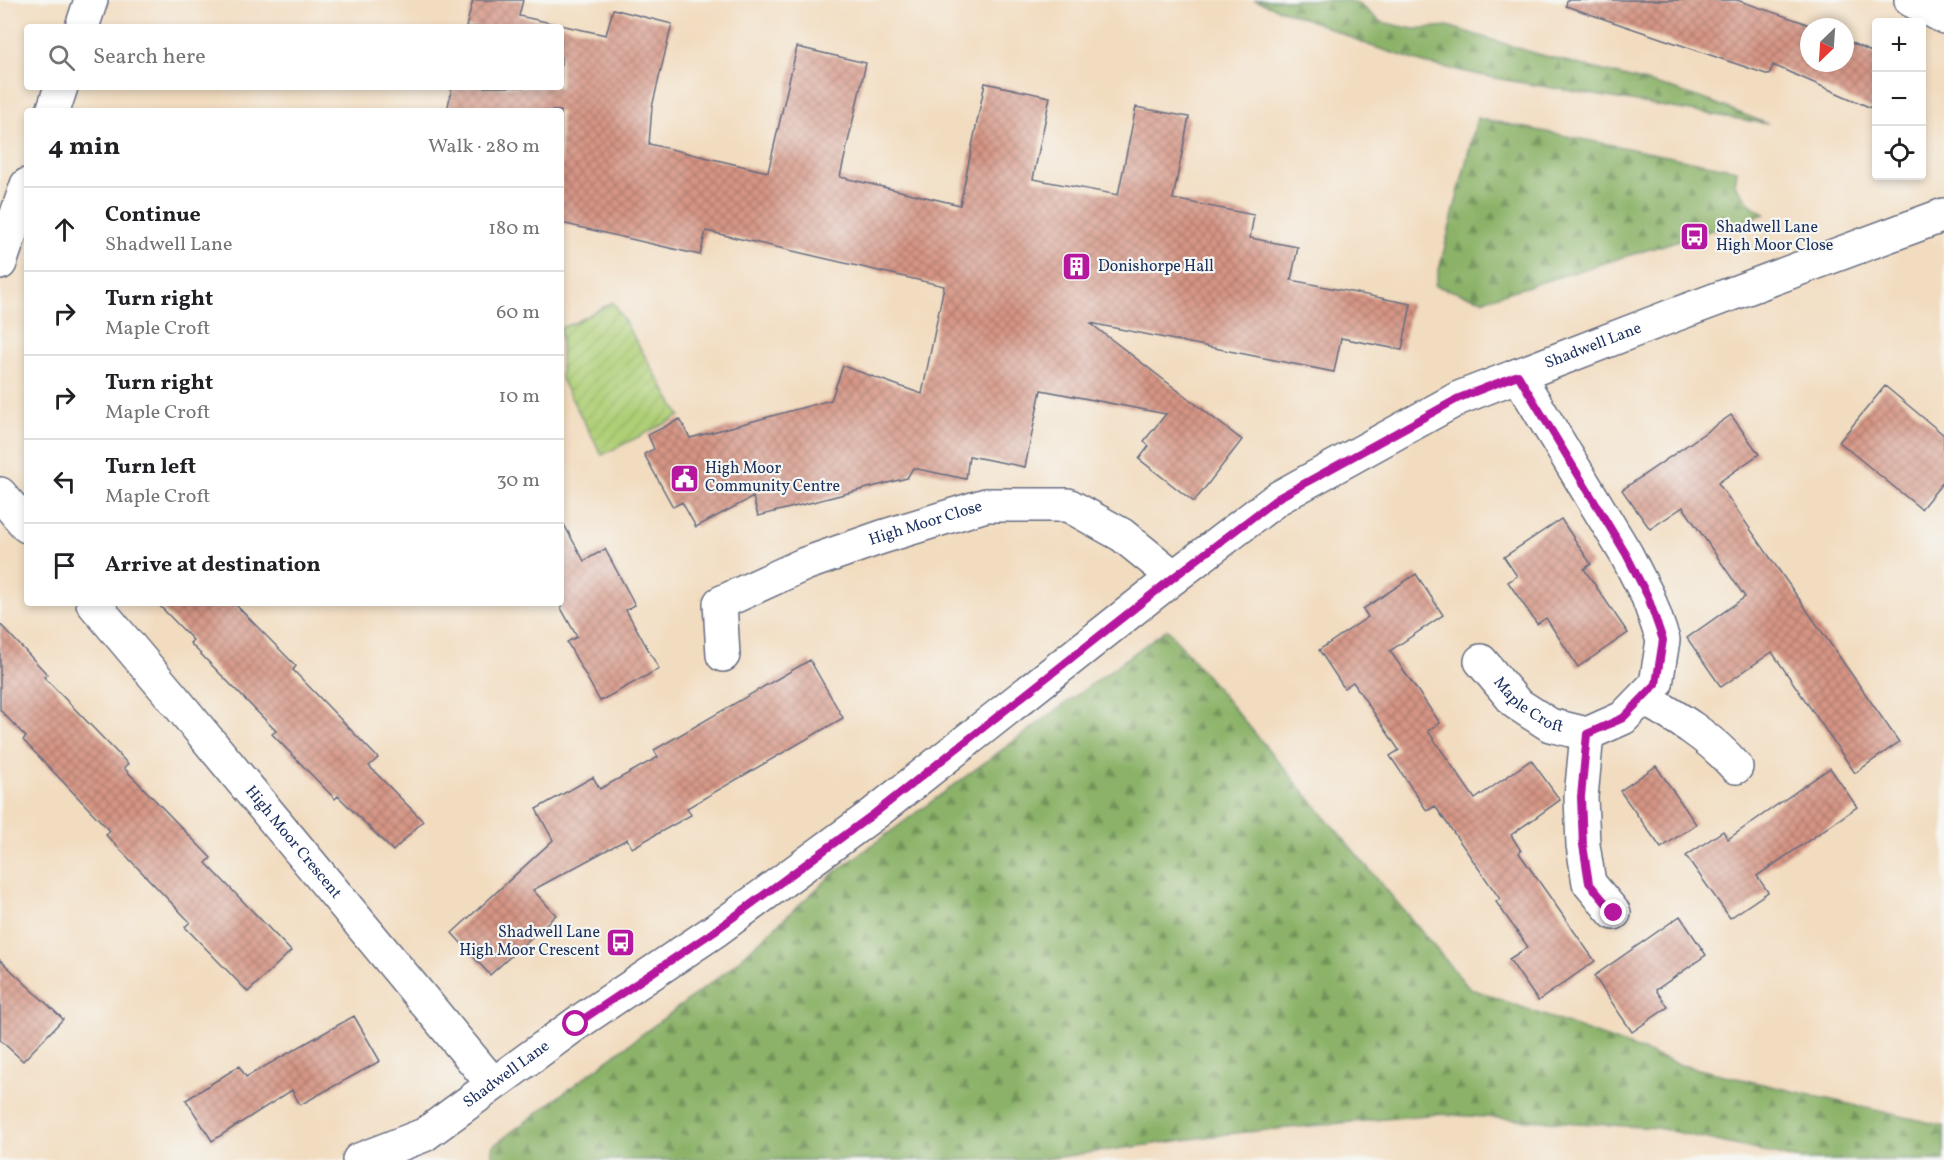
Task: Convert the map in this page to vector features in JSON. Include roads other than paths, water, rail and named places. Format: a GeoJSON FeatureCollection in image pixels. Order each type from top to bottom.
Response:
{"type":"FeatureCollection","features":[{"type":"Feature","properties":{"kind":"street"},"geometry":{"type":"LineString","coordinates":[[83,24],[91,0]]}},
{"type":"Feature","properties":{"kind":"street"},"geometry":{"type":"LineString","coordinates":[[1911,0],[1944,17]]}},
{"type":"Feature","properties":{"kind":"street"},"geometry":{"type":"LineString","coordinates":[[54,108],[60,90]]}},
{"type":"Feature","properties":{"kind":"street"},"geometry":{"type":"LineString","coordinates":[[0,263],[24,194]]}},
{"type":"Feature","properties":{"kind":"street","name":"Shadwell Lane"},"geometry":{"type":"LineString","coordinates":[[359,1160],[417,1147],[493,1084],[576,1024],[716,930],[875,813],[1174,577],[1278,498],[1459,398],[1944,215]]}},
{"type":"Feature","properties":{"kind":"street","name":"Maple Croft"},"geometry":{"type":"LineString","coordinates":[[1480,661],[1516,704],[1550,725],[1587,734],[1623,718],[1656,684],[1663,640],[1648,597],[1626,554],[1518,375]]}},
{"type":"Feature","properties":{"kind":"street"},"geometry":{"type":"LineString","coordinates":[[0,494],[24,522]]}},
{"type":"Feature","properties":{"kind":"street","name":"High Moor Close"},"geometry":{"type":"LineString","coordinates":[[723,655],[720,603],[806,564],[882,537],[986,505],[1068,505],[1122,535],[1174,577]]}},
{"type":"Feature","properties":{"kind":"street","name":"High Moor Crescent"},"geometry":{"type":"LineString","coordinates":[[96,606],[493,1084]]}},
{"type":"Feature","properties":{"kind":"street"},"geometry":{"type":"LineString","coordinates":[[1643,698],[1688,723],[1721,749],[1736,767]]}},
{"type":"Feature","properties":{"kind":"street","name":"Maple Croft"},"geometry":{"type":"LineString","coordinates":[[1587,734],[1581,797],[1583,845],[1589,883],[1614,913]]}},
{"type":"Feature","properties":{"kind":"place","name":"Shadwell Lane High Moor Close"},"geometry":{"type":"Point","coordinates":[1695,237]}},
{"type":"Feature","properties":{"kind":"place","name":"Donishorpe Hall"},"geometry":{"type":"Point","coordinates":[1077,267]}},
{"type":"Feature","properties":{"kind":"place","name":"High Moor Community Centre"},"geometry":{"type":"Point","coordinates":[684,478]}},
{"type":"Feature","properties":{"kind":"place","name":"Shadwell Lane High Moor Crescent"},"geometry":{"type":"Point","coordinates":[621,942]}}]}
